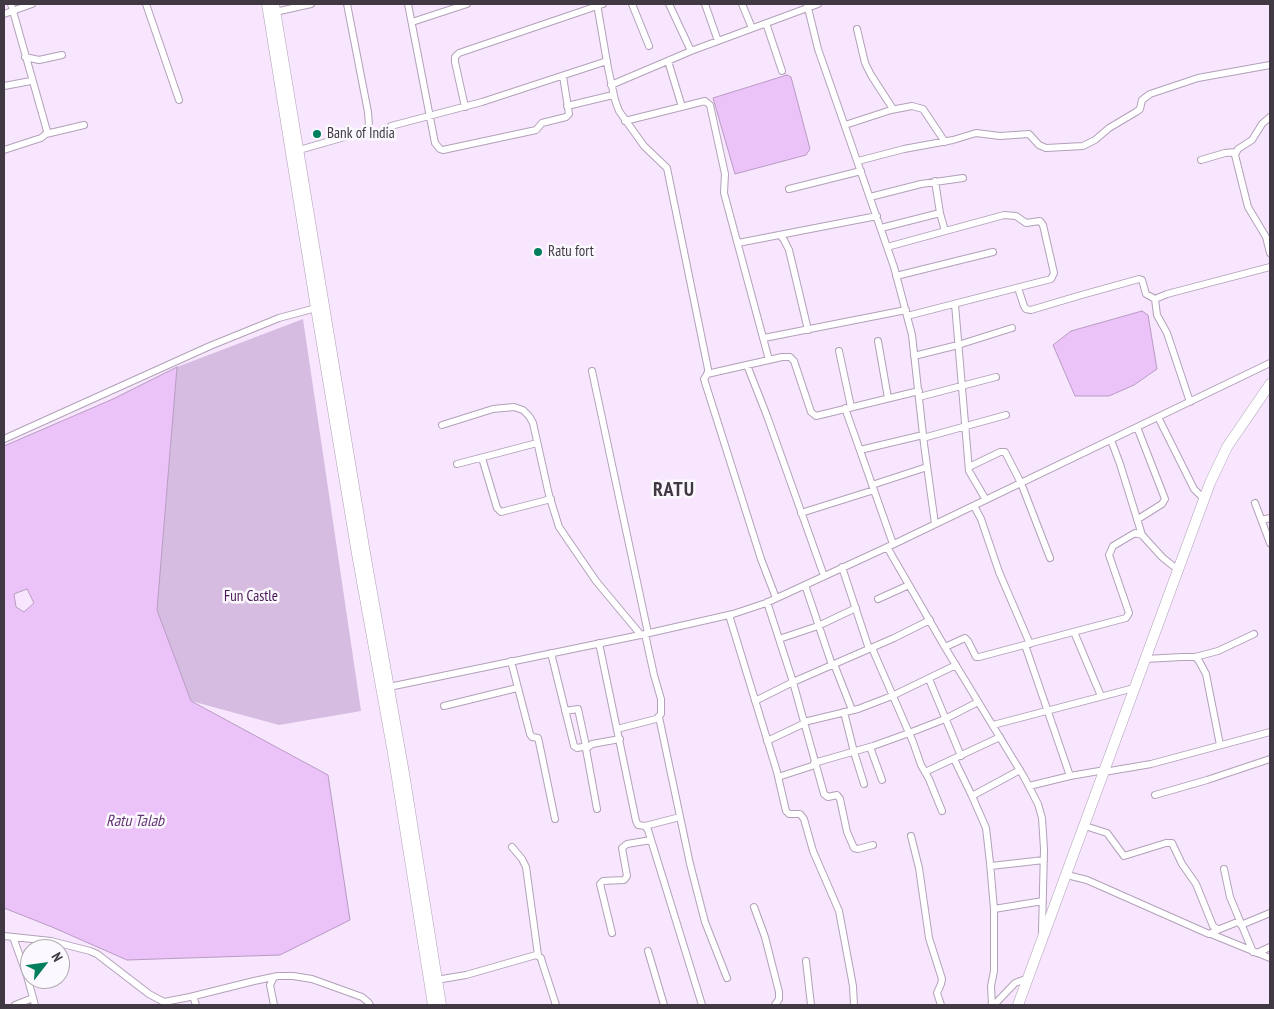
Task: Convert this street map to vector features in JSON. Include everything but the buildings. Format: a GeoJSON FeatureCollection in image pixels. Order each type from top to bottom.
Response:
{"type":"FeatureCollection","features":[{"type":"Feature","properties":{"kind":"main road"},"geometry":{"type":"LineString","coordinates":[[267,4],[357,554],[393,753],[433,1005]]}},
{"type":"Feature","properties":{"kind":"main road"},"geometry":{"type":"LineString","coordinates":[[275,8],[441,1005]]}},
{"type":"Feature","properties":{"kind":"main road"},"geometry":{"type":"LineString","coordinates":[[1018,1005],[1216,468],[1227,447],[1270,384]]}},
{"type":"Feature","properties":{"kind":"street"},"geometry":{"type":"LineString","coordinates":[[4,14],[12,7],[32,4]]}},
{"type":"Feature","properties":{"kind":"street"},"geometry":{"type":"LineString","coordinates":[[146,4],[179,100]]}},
{"type":"Feature","properties":{"kind":"street"},"geometry":{"type":"LineString","coordinates":[[275,8],[311,4]]}},
{"type":"Feature","properties":{"kind":"street"},"geometry":{"type":"LineString","coordinates":[[298,150],[362,132],[369,126],[368,112],[347,4]]}},
{"type":"Feature","properties":{"kind":"street"},"geometry":{"type":"LineString","coordinates":[[408,4],[435,143],[440,149],[443,150],[536,130],[542,123],[566,117],[569,114],[563,76]]}},
{"type":"Feature","properties":{"kind":"street"},"geometry":{"type":"LineString","coordinates":[[412,22],[468,4]]}},
{"type":"Feature","properties":{"kind":"street"},"geometry":{"type":"LineString","coordinates":[[465,107],[455,62],[457,55],[465,50],[599,4],[611,85],[619,111],[644,146],[667,168],[708,369],[704,379],[761,559],[776,598]]}},
{"type":"Feature","properties":{"kind":"street"},"geometry":{"type":"LineString","coordinates":[[632,4],[649,46]]}},
{"type":"Feature","properties":{"kind":"street"},"geometry":{"type":"LineString","coordinates":[[668,4],[691,51]]}},
{"type":"Feature","properties":{"kind":"street"},"geometry":{"type":"LineString","coordinates":[[705,4],[718,41]]}},
{"type":"Feature","properties":{"kind":"street"},"geometry":{"type":"LineString","coordinates":[[742,4],[752,28]]}},
{"type":"Feature","properties":{"kind":"street"},"geometry":{"type":"LineString","coordinates":[[611,85],[691,51],[808,6],[818,4]]}},
{"type":"Feature","properties":{"kind":"street"},"geometry":{"type":"LineString","coordinates":[[808,6],[818,48],[877,216],[907,313],[935,524]]}},
{"type":"Feature","properties":{"kind":"street"},"geometry":{"type":"LineString","coordinates":[[12,7],[31,80],[46,126],[46,134]]}},
{"type":"Feature","properties":{"kind":"street"},"geometry":{"type":"LineString","coordinates":[[766,23],[782,71]]}},
{"type":"Feature","properties":{"kind":"street"},"geometry":{"type":"LineString","coordinates":[[857,29],[861,51],[868,69],[893,109]]}},
{"type":"Feature","properties":{"kind":"street"},"geometry":{"type":"LineString","coordinates":[[25,57],[39,60],[62,55]]}},
{"type":"Feature","properties":{"kind":"street"},"geometry":{"type":"LineString","coordinates":[[391,126],[465,107],[607,61]]}},
{"type":"Feature","properties":{"kind":"street"},"geometry":{"type":"LineString","coordinates":[[668,61],[682,108]]}},
{"type":"Feature","properties":{"kind":"street"},"geometry":{"type":"LineString","coordinates":[[858,161],[904,149],[945,142],[976,133],[1000,136],[1026,133],[1031,135],[1039,145],[1046,148],[1084,146],[1140,109],[1142,100],[1150,94],[1198,78],[1270,65]]}},
{"type":"Feature","properties":{"kind":"street"},"geometry":{"type":"LineString","coordinates":[[4,86],[31,80]]}},
{"type":"Feature","properties":{"kind":"street"},"geometry":{"type":"LineString","coordinates":[[568,106],[614,95]]}},
{"type":"Feature","properties":{"kind":"street"},"geometry":{"type":"LineString","coordinates":[[625,120],[705,101],[710,105],[725,174],[724,193],[770,360]]}},
{"type":"Feature","properties":{"kind":"street"},"geometry":{"type":"LineString","coordinates":[[845,125],[893,109],[912,106],[923,110],[945,142]]}},
{"type":"Feature","properties":{"kind":"street"},"geometry":{"type":"LineString","coordinates":[[1201,160],[1235,152],[1252,140],[1262,124],[1270,117]]}},
{"type":"Feature","properties":{"kind":"street"},"geometry":{"type":"LineString","coordinates":[[4,150],[34,141],[46,134],[84,125]]}},
{"type":"Feature","properties":{"kind":"street"},"geometry":{"type":"LineString","coordinates":[[1235,152],[1248,207],[1266,237],[1270,253]]}},
{"type":"Feature","properties":{"kind":"street"},"geometry":{"type":"LineString","coordinates":[[789,189],[861,170]]}},
{"type":"Feature","properties":{"kind":"street"},"geometry":{"type":"LineString","coordinates":[[870,197],[935,182],[963,178]]}},
{"type":"Feature","properties":{"kind":"street"},"geometry":{"type":"LineString","coordinates":[[935,182],[945,231]]}},
{"type":"Feature","properties":{"kind":"street"},"geometry":{"type":"LineString","coordinates":[[881,228],[940,213]]}},
{"type":"Feature","properties":{"kind":"street"},"geometry":{"type":"LineString","coordinates":[[764,338],[954,304],[1049,280],[1054,275],[1041,222],[1026,223],[1016,216],[1004,215],[887,247]]}},
{"type":"Feature","properties":{"kind":"street"},"geometry":{"type":"LineString","coordinates":[[738,243],[877,216]]}},
{"type":"Feature","properties":{"kind":"street"},"geometry":{"type":"LineString","coordinates":[[780,236],[789,250],[808,330]]}},
{"type":"Feature","properties":{"kind":"street"},"geometry":{"type":"LineString","coordinates":[[896,276],[993,252]]}},
{"type":"Feature","properties":{"kind":"street"},"geometry":{"type":"LineString","coordinates":[[1155,300],[1167,294],[1270,267]]}},
{"type":"Feature","properties":{"kind":"street"},"geometry":{"type":"LineString","coordinates":[[1018,288],[1024,306],[1028,310],[1139,279],[1144,283],[1147,295],[1155,300]]}},
{"type":"Feature","properties":{"kind":"street"},"geometry":{"type":"LineString","coordinates":[[1155,300],[1156,315],[1166,333],[1190,402]]}},
{"type":"Feature","properties":{"kind":"street"},"geometry":{"type":"LineString","coordinates":[[954,304],[969,467],[971,477],[986,500]]}},
{"type":"Feature","properties":{"kind":"street"},"geometry":{"type":"LineString","coordinates":[[4,439],[210,346],[279,318],[316,308]]}},
{"type":"Feature","properties":{"kind":"street"},"geometry":{"type":"LineString","coordinates":[[914,356],[958,346],[1012,328]]}},
{"type":"Feature","properties":{"kind":"street"},"geometry":{"type":"LineString","coordinates":[[878,341],[888,398]]}},
{"type":"Feature","properties":{"kind":"street"},"geometry":{"type":"LineString","coordinates":[[839,352],[848,408],[890,545],[909,585],[1029,786],[1042,818],[1044,860],[1042,938]]}},
{"type":"Feature","properties":{"kind":"street"},"geometry":{"type":"LineString","coordinates":[[707,374],[788,356],[792,358],[807,403],[814,415],[888,398],[961,386],[996,377]]}},
{"type":"Feature","properties":{"kind":"street"},"geometry":{"type":"LineString","coordinates":[[389,687],[645,634],[729,615],[767,602],[974,506],[1270,363]]}},
{"type":"Feature","properties":{"kind":"street"},"geometry":{"type":"LineString","coordinates":[[747,366],[767,416],[824,576]]}},
{"type":"Feature","properties":{"kind":"street"},"geometry":{"type":"LineString","coordinates":[[592,372],[645,634],[662,705],[659,717],[690,864],[705,922],[727,978]]}},
{"type":"Feature","properties":{"kind":"street"},"geometry":{"type":"LineString","coordinates":[[442,425],[493,409],[514,407],[523,410],[529,416],[533,423],[559,527],[596,580],[645,634]]}},
{"type":"Feature","properties":{"kind":"street"},"geometry":{"type":"LineString","coordinates":[[860,450],[1006,415]]}},
{"type":"Feature","properties":{"kind":"street"},"geometry":{"type":"LineString","coordinates":[[1158,417],[1194,489],[1204,499]]}},
{"type":"Feature","properties":{"kind":"street"},"geometry":{"type":"LineString","coordinates":[[1137,427],[1165,499],[1162,504],[1138,519]]}},
{"type":"Feature","properties":{"kind":"street"},"geometry":{"type":"LineString","coordinates":[[1111,440],[1142,535],[1162,558],[1178,570]]}},
{"type":"Feature","properties":{"kind":"street"},"geometry":{"type":"LineString","coordinates":[[457,464],[538,443]]}},
{"type":"Feature","properties":{"kind":"street"},"geometry":{"type":"LineString","coordinates":[[969,467],[1003,451],[1021,483],[1050,558]]}},
{"type":"Feature","properties":{"kind":"street"},"geometry":{"type":"LineString","coordinates":[[482,458],[497,508],[501,512],[551,499]]}},
{"type":"Feature","properties":{"kind":"street"},"geometry":{"type":"LineString","coordinates":[[801,513],[927,467]]}},
{"type":"Feature","properties":{"kind":"street"},"geometry":{"type":"LineString","coordinates":[[1255,503],[1270,543]]}},
{"type":"Feature","properties":{"kind":"street"},"geometry":{"type":"LineString","coordinates":[[974,506],[981,519],[999,572],[1028,645],[1047,710],[1070,776]]}},
{"type":"Feature","properties":{"kind":"street"},"geometry":{"type":"LineString","coordinates":[[1262,520],[1270,518]]}},
{"type":"Feature","properties":{"kind":"street"},"geometry":{"type":"LineString","coordinates":[[945,647],[965,638],[976,657],[979,657],[1126,618],[1129,616],[1109,555],[1114,546],[1129,535],[1135,533],[1142,535]]}},
{"type":"Feature","properties":{"kind":"street"},"geometry":{"type":"LineString","coordinates":[[842,567],[870,648],[942,811]]}},
{"type":"Feature","properties":{"kind":"street"},"geometry":{"type":"LineString","coordinates":[[805,585],[818,626],[852,710]]}},
{"type":"Feature","properties":{"kind":"street"},"geometry":{"type":"LineString","coordinates":[[878,599],[909,585]]}},
{"type":"Feature","properties":{"kind":"street"},"geometry":{"type":"LineString","coordinates":[[767,602],[793,682],[825,796],[837,796],[840,799],[847,832],[854,848],[858,849],[873,845]]}},
{"type":"Feature","properties":{"kind":"street"},"geometry":{"type":"LineString","coordinates":[[779,639],[818,626],[856,608]]}},
{"type":"Feature","properties":{"kind":"street"},"geometry":{"type":"LineString","coordinates":[[729,615],[778,778],[786,811],[789,814],[800,814],[804,819],[814,851],[839,910],[853,986],[854,1005]]}},
{"type":"Feature","properties":{"kind":"street"},"geometry":{"type":"LineString","coordinates":[[755,701],[930,620]]}},
{"type":"Feature","properties":{"kind":"street"},"geometry":{"type":"LineString","coordinates":[[1074,632],[1101,696]]}},
{"type":"Feature","properties":{"kind":"street"},"geometry":{"type":"LineString","coordinates":[[1146,659],[1196,657],[1218,651],[1254,634]]}},
{"type":"Feature","properties":{"kind":"street"},"geometry":{"type":"LineString","coordinates":[[599,643],[636,821],[638,825],[644,826],[680,817]]}},
{"type":"Feature","properties":{"kind":"street"},"geometry":{"type":"LineString","coordinates":[[551,653],[574,746],[577,748],[620,739]]}},
{"type":"Feature","properties":{"kind":"street"},"geometry":{"type":"LineString","coordinates":[[1196,657],[1206,674],[1220,745]]}},
{"type":"Feature","properties":{"kind":"street"},"geometry":{"type":"LineString","coordinates":[[511,661],[530,734],[532,737],[538,738],[555,819]]}},
{"type":"Feature","properties":{"kind":"street"},"geometry":{"type":"LineString","coordinates":[[767,741],[804,723],[852,710],[892,696],[929,680],[956,665]]}},
{"type":"Feature","properties":{"kind":"street"},"geometry":{"type":"LineString","coordinates":[[929,680],[961,756]]}},
{"type":"Feature","properties":{"kind":"street"},"geometry":{"type":"LineString","coordinates":[[444,706],[518,688]]}},
{"type":"Feature","properties":{"kind":"street"},"geometry":{"type":"LineString","coordinates":[[993,725],[1134,688]]}},
{"type":"Feature","properties":{"kind":"street"},"geometry":{"type":"LineString","coordinates":[[778,778],[909,733],[945,719],[978,702]]}},
{"type":"Feature","properties":{"kind":"street"},"geometry":{"type":"LineString","coordinates":[[565,711],[578,708],[587,746],[586,752],[597,809]]}},
{"type":"Feature","properties":{"kind":"street"},"geometry":{"type":"LineString","coordinates":[[844,712],[864,784]]}},
{"type":"Feature","properties":{"kind":"street"},"geometry":{"type":"LineString","coordinates":[[617,729],[659,717]]}},
{"type":"Feature","properties":{"kind":"street"},"geometry":{"type":"LineString","coordinates":[[1029,786],[1070,776],[1151,764],[1270,732]]}},
{"type":"Feature","properties":{"kind":"street"},"geometry":{"type":"LineString","coordinates":[[925,772],[1000,738]]}},
{"type":"Feature","properties":{"kind":"street"},"geometry":{"type":"LineString","coordinates":[[870,747],[882,780]]}},
{"type":"Feature","properties":{"kind":"street"},"geometry":{"type":"LineString","coordinates":[[954,759],[986,828],[994,909],[993,1005]]}},
{"type":"Feature","properties":{"kind":"street"},"geometry":{"type":"LineString","coordinates":[[1155,795],[1270,759]]}},
{"type":"Feature","properties":{"kind":"street"},"geometry":{"type":"LineString","coordinates":[[972,796],[1020,770]]}},
{"type":"Feature","properties":{"kind":"street"},"geometry":{"type":"LineString","coordinates":[[644,826],[648,830],[702,1005]]}},
{"type":"Feature","properties":{"kind":"street"},"geometry":{"type":"LineString","coordinates":[[1085,826],[1107,833],[1124,856],[1172,842],[1176,847],[1182,864],[1196,884],[1213,926],[1220,929]]}},
{"type":"Feature","properties":{"kind":"street"},"geometry":{"type":"LineString","coordinates":[[911,836],[929,938],[942,978],[937,992],[941,1005]]}},
{"type":"Feature","properties":{"kind":"street"},"geometry":{"type":"LineString","coordinates":[[612,933],[600,884],[603,881],[622,881],[626,878],[627,873],[622,850],[624,846],[651,840]]}},
{"type":"Feature","properties":{"kind":"street"},"geometry":{"type":"LineString","coordinates":[[512,847],[526,867],[538,955],[556,1005]]}},
{"type":"Feature","properties":{"kind":"street"},"geometry":{"type":"LineString","coordinates":[[991,866],[1044,860]]}},
{"type":"Feature","properties":{"kind":"street"},"geometry":{"type":"LineString","coordinates":[[1224,869],[1230,897],[1255,953]]}},
{"type":"Feature","properties":{"kind":"street"},"geometry":{"type":"LineString","coordinates":[[1067,875],[1087,880],[1270,958]]}},
{"type":"Feature","properties":{"kind":"street"},"geometry":{"type":"LineString","coordinates":[[994,909],[1043,901]]}},
{"type":"Feature","properties":{"kind":"street"},"geometry":{"type":"LineString","coordinates":[[754,907],[765,937],[779,992],[779,999],[775,1005]]}},
{"type":"Feature","properties":{"kind":"street"},"geometry":{"type":"LineString","coordinates":[[1210,934],[1270,913]]}},
{"type":"Feature","properties":{"kind":"street"},"geometry":{"type":"LineString","coordinates":[[4,936],[52,941],[97,954],[138,986],[164,1002]]}},
{"type":"Feature","properties":{"kind":"street"},"geometry":{"type":"LineString","coordinates":[[13,937],[28,976],[34,1002],[15,1005]]}},
{"type":"Feature","properties":{"kind":"street"},"geometry":{"type":"LineString","coordinates":[[1255,953],[1270,947]]}},
{"type":"Feature","properties":{"kind":"street"},"geometry":{"type":"LineString","coordinates":[[648,951],[664,1005]]}},
{"type":"Feature","properties":{"kind":"street"},"geometry":{"type":"LineString","coordinates":[[436,980],[538,955]]}},
{"type":"Feature","properties":{"kind":"street"},"geometry":{"type":"LineString","coordinates":[[806,961],[811,1005]]}},
{"type":"Feature","properties":{"kind":"street"},"geometry":{"type":"LineString","coordinates":[[154,1005],[274,977],[293,976],[312,980],[362,997],[369,1005]]}},
{"type":"Feature","properties":{"kind":"street"},"geometry":{"type":"LineString","coordinates":[[274,977],[270,985],[274,1005]]}},
{"type":"Feature","properties":{"kind":"street"},"geometry":{"type":"LineString","coordinates":[[993,1005],[1015,983],[1023,980],[1028,981]]}},
{"type":"Feature","properties":{"kind":"street"},"geometry":{"type":"LineString","coordinates":[[193,996],[196,1005]]}},
{"type":"Feature","properties":{"kind":"street"},"geometry":{"type":"LineString","coordinates":[[361,1005],[369,1005]]}},
{"type":"Feature","properties":{"kind":"green space","name":"Fun Castle"},"geometry":{"type":"Polygon","coordinates":[[[303,319],[361,711],[279,725],[191,701],[157,610],[177,367],[303,319]]]}},
{"type":"Feature","properties":{"kind":"water"},"geometry":{"type":"Polygon","coordinates":[[[787,75],[791,77],[810,149],[806,155],[735,174],[713,98],[787,75]]]}},
{"type":"Feature","properties":{"kind":"water"},"geometry":{"type":"Polygon","coordinates":[[[1142,311],[1148,315],[1157,369],[1134,385],[1109,396],[1075,396],[1053,345],[1071,331],[1142,311]]]}},
{"type":"Feature","properties":{"kind":"water","name":"Ratu Talab"},"geometry":{"type":"Polygon","coordinates":[[[177,367],[157,610],[191,701],[328,775],[350,920],[280,955],[127,960],[4,908],[4,446],[113,399],[177,367]],[[27,589],[14,594],[16,607],[24,612],[34,603],[27,589]]]}},
{"type":"Feature","properties":{"kind":"place","name":"Bank of India"},"geometry":{"type":"Point","coordinates":[317,134]}},
{"type":"Feature","properties":{"kind":"place","name":"Ratu fort"},"geometry":{"type":"Point","coordinates":[538,252]}},
{"type":"Feature","properties":{"kind":"district","name":"RATU"},"geometry":{"type":"Point","coordinates":[674,490]}}]}
